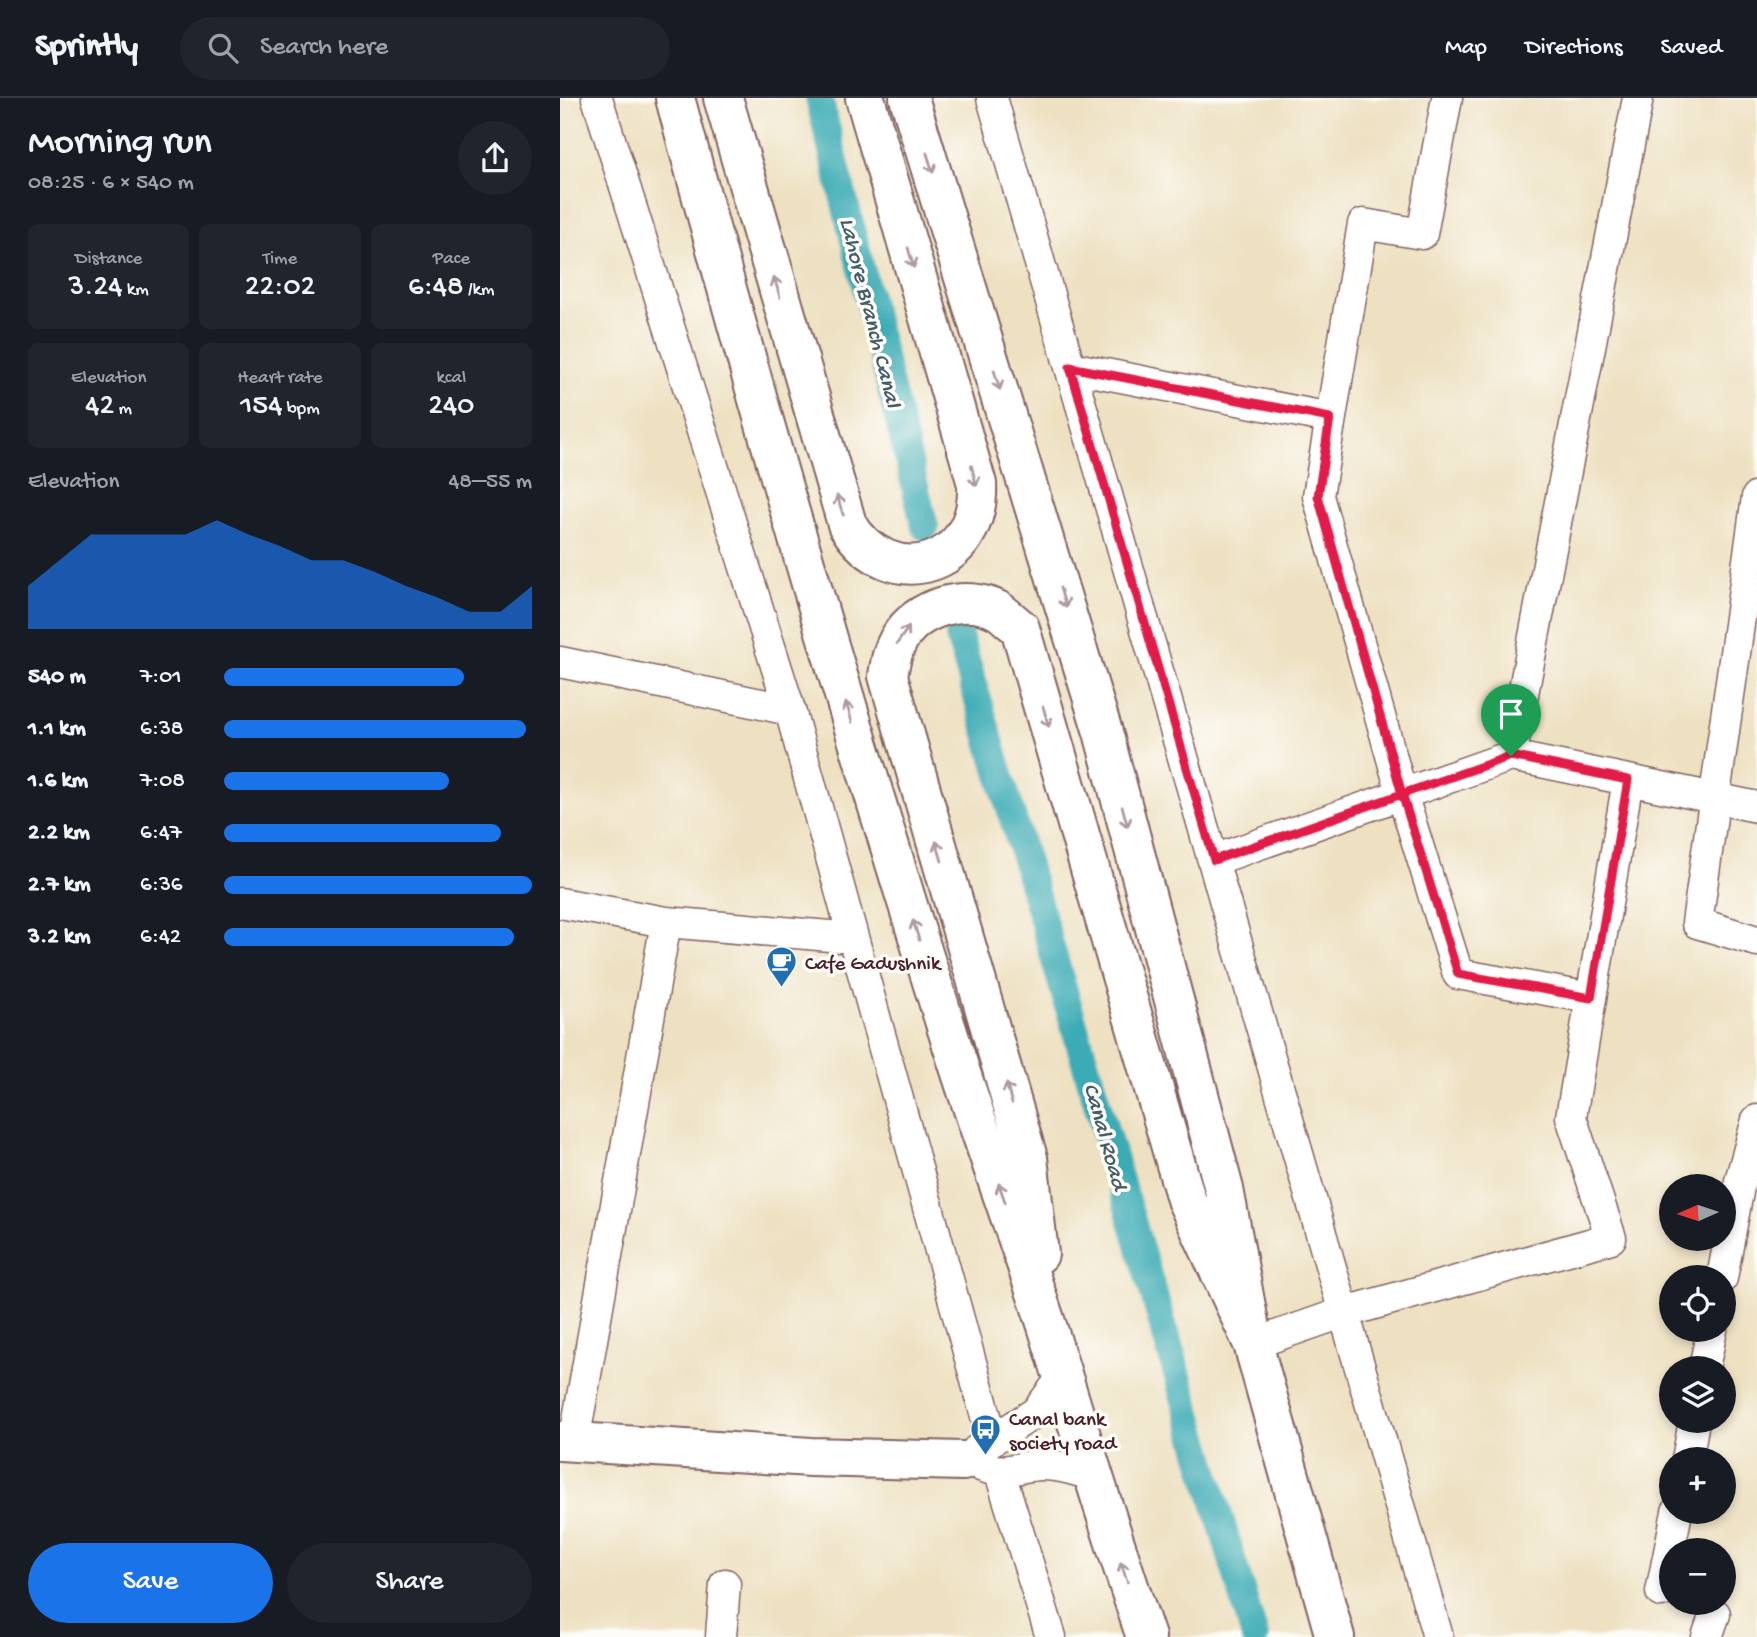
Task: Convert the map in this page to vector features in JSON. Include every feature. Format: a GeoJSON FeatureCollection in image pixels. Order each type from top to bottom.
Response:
{"type":"FeatureCollection","features":[{"type":"Feature","properties":{"kind":"main road"},"geometry":{"type":"LineString","coordinates":[[675,98],[739,335],[838,676],[953,1049],[1048,1329],[1091,1475],[1146,1637]]}},
{"type":"Feature","properties":{"kind":"main road"},"geometry":{"type":"LineString","coordinates":[[723,98],[847,524],[865,549],[883,560],[918,565],[936,560],[955,548],[968,534],[978,502],[977,484],[865,98]]}},
{"type":"Feature","properties":{"kind":"main road"},"geometry":{"type":"LineString","coordinates":[[909,98],[1103,732],[1224,1189],[1253,1345],[1335,1637]]}},
{"type":"Feature","properties":{"kind":"main road"},"geometry":{"type":"LineString","coordinates":[[1048,1329],[1028,1158],[888,676],[891,655],[910,625],[929,611],[952,603],[976,604],[998,611],[1020,628],[1186,1199],[1253,1345]]}},
{"type":"Feature","properties":{"kind":"main road"},"geometry":{"type":"LineString","coordinates":[[567,1441],[811,1457],[963,1461]]}},
{"type":"Feature","properties":{"kind":"street"},"geometry":{"type":"LineString","coordinates":[[597,98],[789,710],[992,1438]]}},
{"type":"Feature","properties":{"kind":"street"},"geometry":{"type":"LineString","coordinates":[[992,98],[1438,1637]]}},
{"type":"Feature","properties":{"kind":"street"},"geometry":{"type":"LineString","coordinates":[[1447,98],[1422,234],[1363,224],[1318,496],[1402,794],[1458,974],[1591,998]]}},
{"type":"Feature","properties":{"kind":"street"},"geometry":{"type":"LineString","coordinates":[[1511,756],[1638,98]]}},
{"type":"Feature","properties":{"kind":"street"},"geometry":{"type":"LineString","coordinates":[[1070,367],[1330,418]]}},
{"type":"Feature","properties":{"kind":"street"},"geometry":{"type":"LineString","coordinates":[[1757,498],[1697,923],[1757,941]]}},
{"type":"Feature","properties":{"kind":"street"},"geometry":{"type":"LineString","coordinates":[[560,662],[789,710]]}},
{"type":"Feature","properties":{"kind":"street"},"geometry":{"type":"LineString","coordinates":[[1214,860],[1511,756],[1757,807]]}},
{"type":"Feature","properties":{"kind":"street"},"geometry":{"type":"LineString","coordinates":[[1253,1345],[1342,1313],[1611,1238],[1571,1118],[1628,780]]}},
{"type":"Feature","properties":{"kind":"street"},"geometry":{"type":"LineString","coordinates":[[560,903],[666,922],[853,938]]}},
{"type":"Feature","properties":{"kind":"street"},"geometry":{"type":"LineString","coordinates":[[567,1441],[666,922]]}},
{"type":"Feature","properties":{"kind":"street"},"geometry":{"type":"LineString","coordinates":[[1726,1265],[1749,1184],[1757,1120]]}},
{"type":"Feature","properties":{"kind":"street"},"geometry":{"type":"LineString","coordinates":[[963,1461],[992,1438],[1036,1412],[1062,1378]]}},
{"type":"Feature","properties":{"kind":"street"},"geometry":{"type":"LineString","coordinates":[[963,1461],[1000,1474],[1043,1465],[1091,1475]]}},
{"type":"Feature","properties":{"kind":"street"},"geometry":{"type":"LineString","coordinates":[[1000,1474],[1051,1637]]}},
{"type":"Feature","properties":{"kind":"street"},"geometry":{"type":"LineString","coordinates":[[721,1637],[725,1584]]}},
{"type":"Feature","properties":{"kind":"waterway","name":"Lahore Branch Canal"},"geometry":{"type":"LineString","coordinates":[[819,98],[925,527]]}},
{"type":"Feature","properties":{"kind":"waterway","name":"Canal Road"},"geometry":{"type":"LineString","coordinates":[[959,636],[1255,1637]]}},
{"type":"Feature","properties":{"kind":"place","name":"Cafe Gadushnik"},"geometry":{"type":"Point","coordinates":[782,989]}},
{"type":"Feature","properties":{"kind":"place","name":"Canal bank society road"},"geometry":{"type":"Point","coordinates":[986,1457]}},
{"type":"Feature","properties":{"kind":"route"},"geometry":{"type":"LineString","coordinates":[[1511,756],[1402,794],[1318,496],[1330,418],[1070,367],[1214,860],[1402,794],[1458,974],[1591,998],[1628,780],[1511,756]]}}]}
